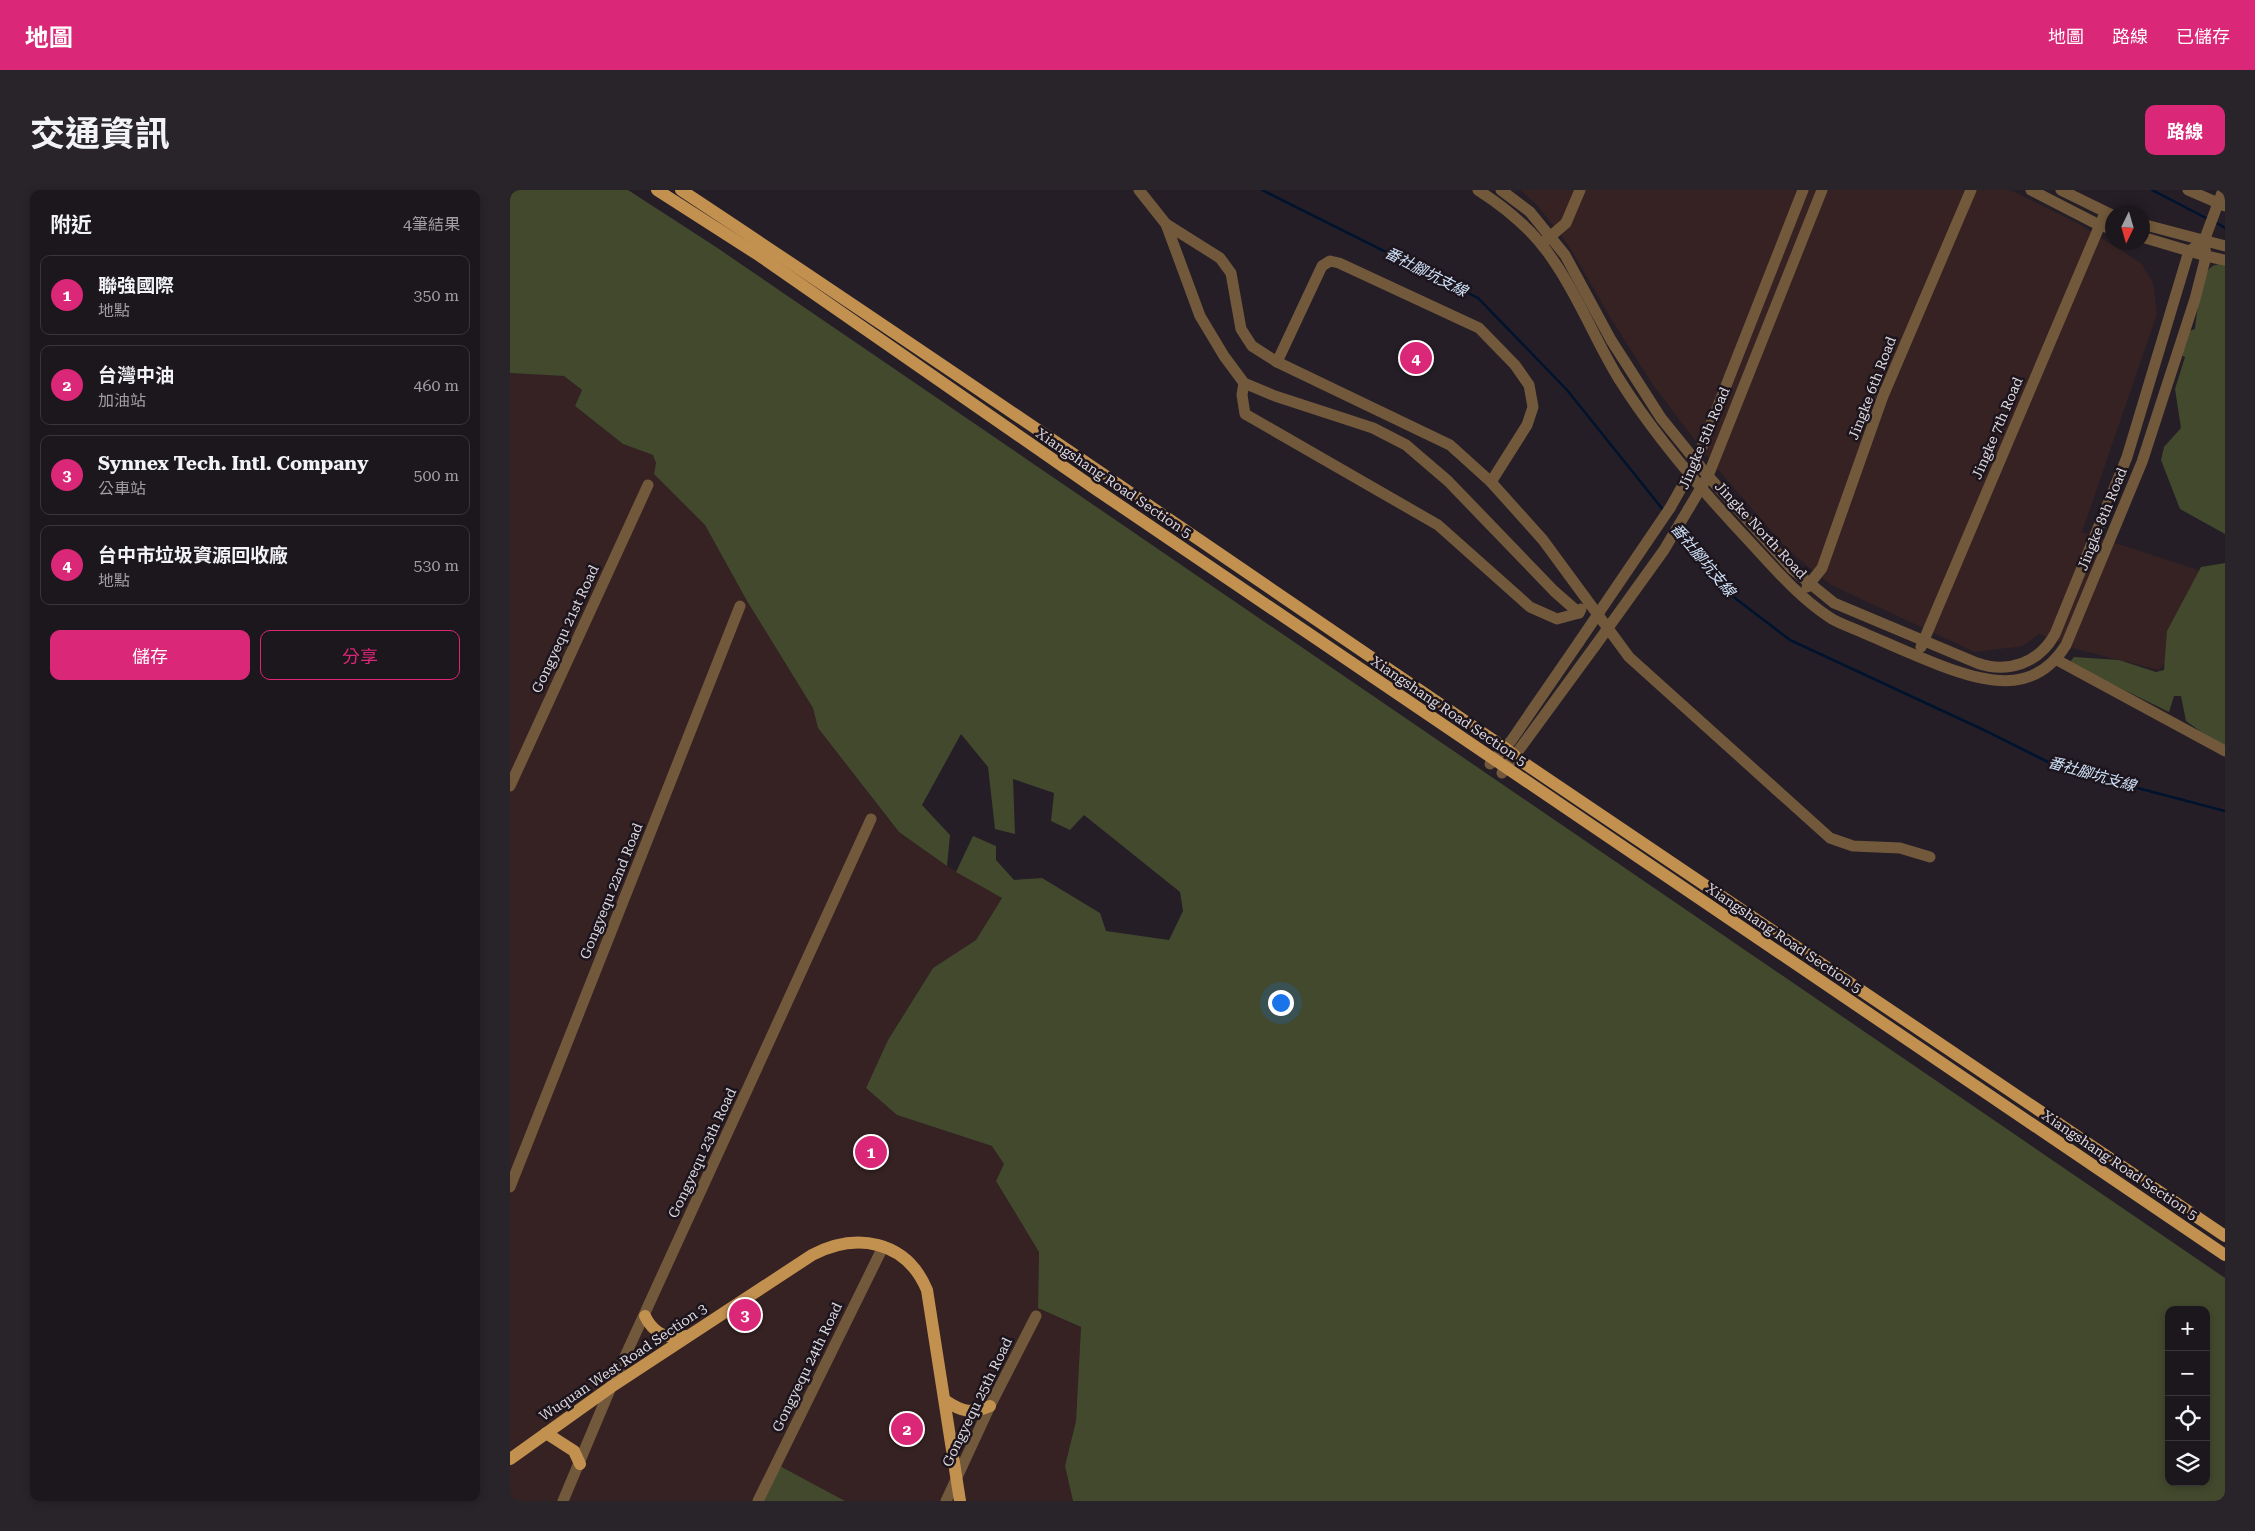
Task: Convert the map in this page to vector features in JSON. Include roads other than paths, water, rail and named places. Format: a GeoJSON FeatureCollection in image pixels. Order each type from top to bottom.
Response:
{"type":"FeatureCollection","features":[{"type":"Feature","properties":{"kind":"main road","name":"Xiangshang Road Section 5"},"geometry":{"type":"LineString","coordinates":[[657,190],[760,256],[1096,490],[1504,770],[2225,1255]]}},
{"type":"Feature","properties":{"kind":"main road","name":"Xiangshang Road Section 5"},"geometry":{"type":"LineString","coordinates":[[681,190],[862,310],[1103,476],[2225,1236]]}},
{"type":"Feature","properties":{"kind":"main road","name":"Wuquan West Road Section 3"},"geometry":{"type":"LineString","coordinates":[[510,1459],[688,1336],[823,1250],[854,1241],[873,1243],[899,1255],[917,1272],[927,1290],[946,1401],[960,1501]]}},
{"type":"Feature","properties":{"kind":"main road"},"geometry":{"type":"LineString","coordinates":[[645,1316],[656,1332],[677,1338],[688,1336]]}},
{"type":"Feature","properties":{"kind":"main road"},"geometry":{"type":"LineString","coordinates":[[946,1401],[964,1412],[971,1412],[990,1406]]}},
{"type":"Feature","properties":{"kind":"main road"},"geometry":{"type":"LineString","coordinates":[[546,1433],[574,1451],[580,1464]]}},
{"type":"Feature","properties":{"kind":"street"},"geometry":{"type":"LineString","coordinates":[[1139,190],[1166,224],[1200,316],[1224,356],[1244,383],[1275,396],[1372,428],[1406,445],[1448,481],[1554,591],[1579,613]]}},
{"type":"Feature","properties":{"kind":"street","name":"Jingke North Road"},"geometry":{"type":"LineString","coordinates":[[1478,190],[1499,203],[1520,221],[1552,258],[1620,380],[1689,474],[1777,572],[1830,618],[1918,656]]}},
{"type":"Feature","properties":{"kind":"street","name":"Jingke North Road"},"geometry":{"type":"LineString","coordinates":[[1501,190],[1530,212],[1565,255],[1611,340],[1645,396],[1696,462],[1792,569],[1834,603],[1924,641]]}},
{"type":"Feature","properties":{"kind":"street"},"geometry":{"type":"LineString","coordinates":[[1540,244],[1566,223],[1580,190]]}},
{"type":"Feature","properties":{"kind":"street","name":"Jingke 5th Road"},"geometry":{"type":"LineString","coordinates":[[1492,761],[1505,748],[1579,642],[1670,508],[1696,462],[1803,190]]}},
{"type":"Feature","properties":{"kind":"street","name":"Jingke 5th Road"},"geometry":{"type":"LineString","coordinates":[[1504,770],[1664,550],[1702,488],[1822,190]]}},
{"type":"Feature","properties":{"kind":"street","name":"Jingke 6th Road"},"geometry":{"type":"LineString","coordinates":[[1802,595],[1822,568],[1883,396],[1971,190]]}},
{"type":"Feature","properties":{"kind":"street"},"geometry":{"type":"LineString","coordinates":[[2031,190],[2105,226]]}},
{"type":"Feature","properties":{"kind":"street"},"geometry":{"type":"LineString","coordinates":[[2061,190],[2105,212]]}},
{"type":"Feature","properties":{"kind":"street"},"geometry":{"type":"LineString","coordinates":[[2188,190],[2225,206]]}},
{"type":"Feature","properties":{"kind":"street","name":"Jingke 8th Road"},"geometry":{"type":"LineString","coordinates":[[1918,656],[1974,678],[2001,682],[2028,677],[2044,670],[2057,660],[2066,645],[2142,462],[2195,299],[2206,256],[2204,242],[2223,190]]}},
{"type":"Feature","properties":{"kind":"street","name":"Jingke 7th Road"},"geometry":{"type":"LineString","coordinates":[[1918,656],[2100,225],[2105,219]]}},
{"type":"Feature","properties":{"kind":"street"},"geometry":{"type":"LineString","coordinates":[[1166,224],[1220,258],[1231,273],[1241,329],[1252,346],[1277,362],[1450,445],[1491,482],[1542,540],[1629,657],[1830,838],[1853,846],[1900,848],[1930,857]]}},
{"type":"Feature","properties":{"kind":"street"},"geometry":{"type":"LineString","coordinates":[[2150,226],[2225,246]]}},
{"type":"Feature","properties":{"kind":"street"},"geometry":{"type":"LineString","coordinates":[[2150,239],[2225,260]]}},
{"type":"Feature","properties":{"kind":"street"},"geometry":{"type":"LineString","coordinates":[[2189,251],[2204,242]]}},
{"type":"Feature","properties":{"kind":"street","name":"Jingke 8th Road"},"geometry":{"type":"LineString","coordinates":[[1924,641],[1985,666],[2001,668],[2026,662],[2040,653],[2051,641],[2127,457],[2189,251]]}},
{"type":"Feature","properties":{"kind":"street"},"geometry":{"type":"LineString","coordinates":[[1277,362],[1322,266],[1330,261],[1479,328],[1515,365],[1529,385],[1533,407],[1527,425],[1491,482]]}},
{"type":"Feature","properties":{"kind":"street"},"geometry":{"type":"LineString","coordinates":[[1244,383],[1242,395],[1245,414],[1438,525],[1530,607],[1557,619],[1579,613],[1587,599]]}},
{"type":"Feature","properties":{"kind":"street","name":"Gongyequ 21st Road"},"geometry":{"type":"LineString","coordinates":[[510,786],[648,484]]}},
{"type":"Feature","properties":{"kind":"street","name":"Gongyequ 22nd Road"},"geometry":{"type":"LineString","coordinates":[[510,1187],[740,606]]}},
{"type":"Feature","properties":{"kind":"street"},"geometry":{"type":"LineString","coordinates":[[2057,660],[2225,750]]}},
{"type":"Feature","properties":{"kind":"street","name":"Gongyequ 23th Road"},"geometry":{"type":"LineString","coordinates":[[563,1501],[611,1388],[871,819]]}},
{"type":"Feature","properties":{"kind":"street","name":"Gongyequ 24th Road"},"geometry":{"type":"LineString","coordinates":[[758,1501],[883,1247]]}},
{"type":"Feature","properties":{"kind":"street","name":"Gongyequ 25th Road"},"geometry":{"type":"LineString","coordinates":[[946,1501],[990,1406],[1036,1316]]}},
{"type":"Feature","properties":{"kind":"waterway","name":"番社腳坑支線"},"geometry":{"type":"LineString","coordinates":[[1262,190],[1478,298],[1567,390],[1664,511]]}},
{"type":"Feature","properties":{"kind":"waterway"},"geometry":{"type":"LineString","coordinates":[[2152,190],[2208,219]]}},
{"type":"Feature","properties":{"kind":"waterway"},"geometry":{"type":"LineString","coordinates":[[2215,222],[2225,228]]}},
{"type":"Feature","properties":{"kind":"waterway","name":"番社腳坑支線"},"geometry":{"type":"LineString","coordinates":[[1679,531],[1727,592],[1790,640],[1986,731],[2058,767],[2225,811]]}},
{"type":"Feature","properties":{"kind":"place","name":"台中市垃圾資源回收廠"},"geometry":{"type":"Point","coordinates":[1416,358]}},
{"type":"Feature","properties":{"kind":"place","name":"聯強國際"},"geometry":{"type":"Point","coordinates":[871,1152]}},
{"type":"Feature","properties":{"kind":"place","name":"Synnex Tech. Intl. Company"},"geometry":{"type":"Point","coordinates":[745,1315]}},
{"type":"Feature","properties":{"kind":"place","name":"台灣中油"},"geometry":{"type":"Point","coordinates":[907,1429]}}]}
